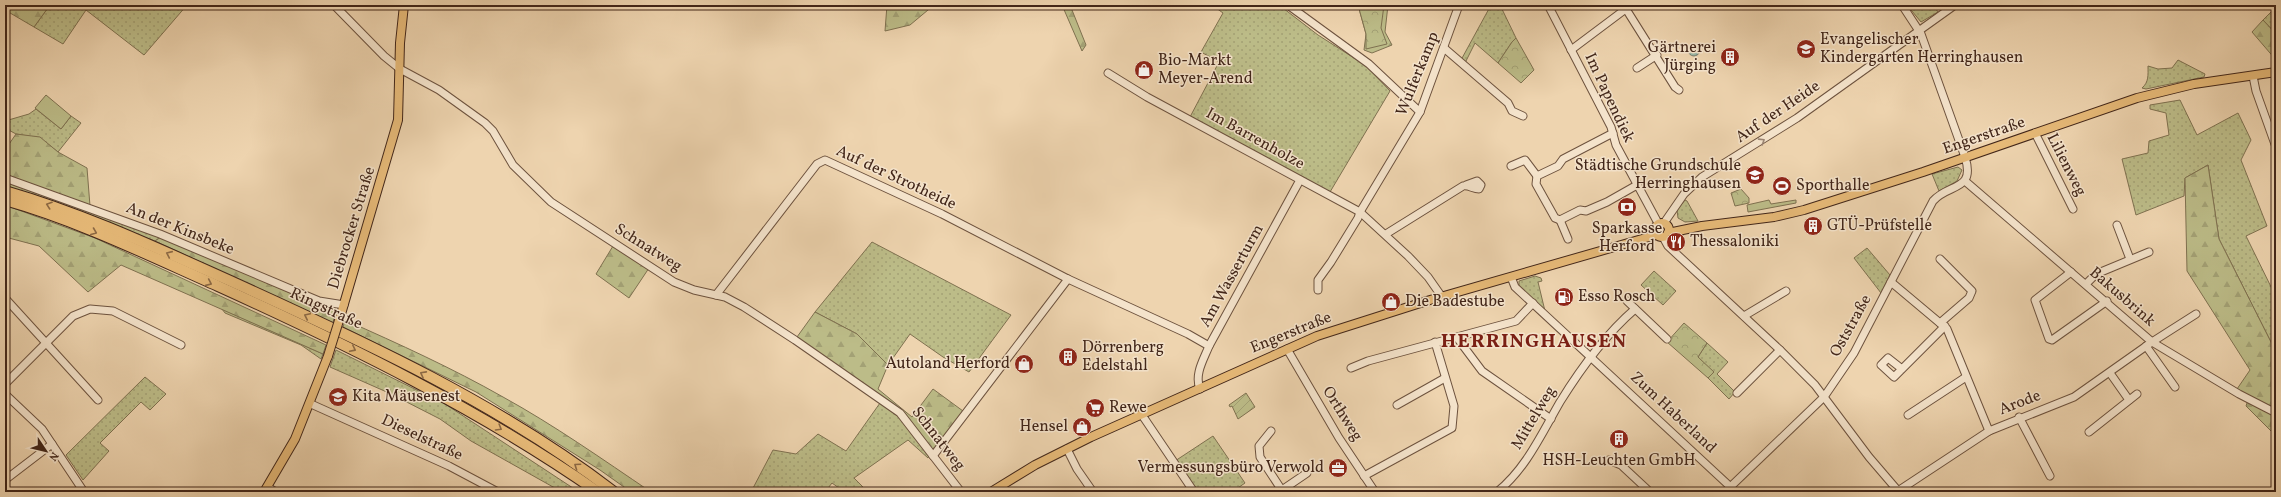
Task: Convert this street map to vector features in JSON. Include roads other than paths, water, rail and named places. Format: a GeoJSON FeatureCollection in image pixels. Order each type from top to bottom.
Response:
{"type":"FeatureCollection","features":[{"type":"Feature","properties":{"kind":"highway","name":"Ringstraße"},"geometry":{"type":"LineString","coordinates":[[5,191],[51,206],[123,234],[356,340],[470,399],[527,433],[612,490],[621,492]]}},
{"type":"Feature","properties":{"kind":"highway","name":"Ringstraße"},"geometry":{"type":"LineString","coordinates":[[5,200],[49,214],[116,241],[352,349],[466,408],[540,453],[598,492]]}},
{"type":"Feature","properties":{"kind":"main road","name":"Diebrocker Straße"},"geometry":{"type":"LineString","coordinates":[[266,490],[295,439],[311,404],[344,305],[395,132],[399,107],[404,5]]}},
{"type":"Feature","properties":{"kind":"main road","name":"Engerstraße"},"geometry":{"type":"LineString","coordinates":[[991,492],[1067,449],[1287,349],[1340,328],[1619,245],[1662,230],[1774,217],[1804,210],[2148,95],[2194,84],[2276,72]]}},
{"type":"Feature","properties":{"kind":"street","name":"Schnatweg"},"geometry":{"type":"LineString","coordinates":[[334,5],[384,56],[400,69],[424,80],[485,123],[493,131],[512,165],[560,209],[674,282],[694,290],[716,295],[744,307],[795,340],[900,413],[961,492]]}},
{"type":"Feature","properties":{"kind":"street"},"geometry":{"type":"LineString","coordinates":[[1288,5],[1369,64],[1420,112]]}},
{"type":"Feature","properties":{"kind":"street","name":"Wulferkamp"},"geometry":{"type":"LineString","coordinates":[[1318,290],[1318,280],[1358,218],[1360,212],[1420,112],[1459,5]]}},
{"type":"Feature","properties":{"kind":"street","name":"Im Papendiek"},"geometry":{"type":"LineString","coordinates":[[1548,5],[1613,133],[1616,145],[1662,230],[1668,246],[1780,350],[1824,397],[1865,452],[1899,492]]}},
{"type":"Feature","properties":{"kind":"street"},"geometry":{"type":"LineString","coordinates":[[1902,5],[1919,30],[1965,157],[1968,172],[1964,181]]}},
{"type":"Feature","properties":{"kind":"street","name":"Auf der Heide"},"geometry":{"type":"LineString","coordinates":[[1662,230],[1691,187],[1717,168],[1797,118],[1955,5]]}},
{"type":"Feature","properties":{"kind":"street"},"geometry":{"type":"LineString","coordinates":[[1571,50],[1629,7],[1675,87],[1679,90]]}},
{"type":"Feature","properties":{"kind":"street"},"geometry":{"type":"LineString","coordinates":[[1444,48],[1508,103],[1512,110],[1522,116]]}},
{"type":"Feature","properties":{"kind":"street"},"geometry":{"type":"LineString","coordinates":[[1637,68],[1657,55]]}},
{"type":"Feature","properties":{"kind":"street","name":"Im Barrenholze"},"geometry":{"type":"LineString","coordinates":[[1108,73],[1142,94],[1360,212],[1386,234],[1428,277],[1442,297]]}},
{"type":"Feature","properties":{"kind":"street"},"geometry":{"type":"LineString","coordinates":[[2253,76],[2256,91],[2274,136],[2276,147]]}},
{"type":"Feature","properties":{"kind":"street"},"geometry":{"type":"LineString","coordinates":[[1537,176],[1558,166],[1563,159],[1613,133]]}},
{"type":"Feature","properties":{"kind":"street","name":"Lilienweg"},"geometry":{"type":"LineString","coordinates":[[2035,133],[2073,209]]}},
{"type":"Feature","properties":{"kind":"street","name":"Auf der Strotheide"},"geometry":{"type":"LineString","coordinates":[[716,295],[817,164],[825,160],[942,214],[1068,279],[1188,334],[1209,346]]}},
{"type":"Feature","properties":{"kind":"street"},"geometry":{"type":"LineString","coordinates":[[1511,166],[1525,160],[1537,176],[1536,184],[1555,218],[1560,220],[1568,239]]}},
{"type":"Feature","properties":{"kind":"street","name":"An der Kinsbeke"},"geometry":{"type":"LineString","coordinates":[[5,178],[160,234],[318,301],[344,305]]}},
{"type":"Feature","properties":{"kind":"street","name":"Am Wasserturm"},"geometry":{"type":"LineString","coordinates":[[1200,388],[1197,382],[1198,374],[1209,346],[1300,180]]}},
{"type":"Feature","properties":{"kind":"street","name":"Bakusbrink"},"geometry":{"type":"LineString","coordinates":[[1964,181],[2107,301],[2149,344],[2276,413]]}},
{"type":"Feature","properties":{"kind":"street","name":"Oststraße"},"geometry":{"type":"LineString","coordinates":[[1725,492],[1733,489],[1824,397],[1854,353],[1933,201],[1938,196],[1956,188],[1964,181]]}},
{"type":"Feature","properties":{"kind":"street"},"geometry":{"type":"LineString","coordinates":[[1386,234],[1466,185]]}},
{"type":"Feature","properties":{"kind":"street"},"geometry":{"type":"LineString","coordinates":[[1560,220],[1580,210],[1586,211],[1607,202],[1637,185]]}},
{"type":"Feature","properties":{"kind":"street"},"geometry":{"type":"LineString","coordinates":[[2117,225],[2130,259]]}},
{"type":"Feature","properties":{"kind":"street"},"geometry":{"type":"LineString","coordinates":[[2086,284],[2096,274],[2149,252]]}},
{"type":"Feature","properties":{"kind":"street"},"geometry":{"type":"LineString","coordinates":[[1902,369],[1969,298],[1972,291],[1940,259]]}},
{"type":"Feature","properties":{"kind":"street"},"geometry":{"type":"LineString","coordinates":[[2071,272],[2036,300],[2048,337],[2052,340],[2107,301]]}},
{"type":"Feature","properties":{"kind":"street","name":"Zum Haberland"},"geometry":{"type":"LineString","coordinates":[[1511,277],[1515,287],[1733,489]]}},
{"type":"Feature","properties":{"kind":"street"},"geometry":{"type":"LineString","coordinates":[[933,456],[1068,279]]}},
{"type":"Feature","properties":{"kind":"street"},"geometry":{"type":"LineString","coordinates":[[1891,282],[1943,325],[1988,431]]}},
{"type":"Feature","properties":{"kind":"street"},"geometry":{"type":"LineString","coordinates":[[1744,316],[1786,290]]}},
{"type":"Feature","properties":{"kind":"street"},"geometry":{"type":"LineString","coordinates":[[5,298],[98,400]]}},
{"type":"Feature","properties":{"kind":"street"},"geometry":{"type":"LineString","coordinates":[[1627,301],[1666,339]]}},
{"type":"Feature","properties":{"kind":"street"},"geometry":{"type":"LineString","coordinates":[[1351,368],[1368,361],[1435,342],[1458,338],[1516,322],[1533,304]]}},
{"type":"Feature","properties":{"kind":"street"},"geometry":{"type":"LineString","coordinates":[[5,384],[73,316],[97,308],[113,311],[181,345]]}},
{"type":"Feature","properties":{"kind":"street"},"geometry":{"type":"LineString","coordinates":[[1591,356],[1635,309]]}},
{"type":"Feature","properties":{"kind":"street","name":"Arode"},"geometry":{"type":"LineString","coordinates":[[1899,492],[1988,431],[2019,417],[2074,397],[2149,344],[2196,314]]}},
{"type":"Feature","properties":{"kind":"street"},"geometry":{"type":"LineString","coordinates":[[1458,338],[1482,371],[1551,419]]}},
{"type":"Feature","properties":{"kind":"street"},"geometry":{"type":"LineString","coordinates":[[1364,476],[1452,428],[1454,406],[1435,342]]}},
{"type":"Feature","properties":{"kind":"street"},"geometry":{"type":"LineString","coordinates":[[2149,344],[2175,387]]}},
{"type":"Feature","properties":{"kind":"street","name":"Orthweg"},"geometry":{"type":"LineString","coordinates":[[1287,349],[1294,364],[1373,491]]}},
{"type":"Feature","properties":{"kind":"street"},"geometry":{"type":"LineString","coordinates":[[1737,393],[1780,350]]}},
{"type":"Feature","properties":{"kind":"street","name":"Mittelweg"},"geometry":{"type":"LineString","coordinates":[[1497,492],[1514,476],[1591,356]]}},
{"type":"Feature","properties":{"kind":"street"},"geometry":{"type":"LineString","coordinates":[[2110,373],[2129,400]]}},
{"type":"Feature","properties":{"kind":"street"},"geometry":{"type":"LineString","coordinates":[[1908,415],[1966,377]]}},
{"type":"Feature","properties":{"kind":"street"},"geometry":{"type":"LineString","coordinates":[[1397,405],[1445,378]]}},
{"type":"Feature","properties":{"kind":"street"},"geometry":{"type":"LineString","coordinates":[[5,394],[28,414],[52,444],[84,492]]}},
{"type":"Feature","properties":{"kind":"street"},"geometry":{"type":"LineString","coordinates":[[2089,432],[2137,394]]}},
{"type":"Feature","properties":{"kind":"street","name":"Dieselstraße"},"geometry":{"type":"LineString","coordinates":[[311,404],[461,471],[498,492]]}},
{"type":"Feature","properties":{"kind":"street"},"geometry":{"type":"LineString","coordinates":[[1142,415],[1194,492]]}},
{"type":"Feature","properties":{"kind":"street"},"geometry":{"type":"LineString","coordinates":[[2019,417],[2050,476]]}},
{"type":"Feature","properties":{"kind":"street"},"geometry":{"type":"LineString","coordinates":[[1271,431],[1260,446],[1260,458],[1282,491],[1307,473]]}},
{"type":"Feature","properties":{"kind":"street"},"geometry":{"type":"LineString","coordinates":[[5,480],[52,444]]}},
{"type":"Feature","properties":{"kind":"street"},"geometry":{"type":"LineString","coordinates":[[1067,449],[1077,469],[1093,492]]}},
{"type":"Feature","properties":{"kind":"street"},"geometry":{"type":"LineString","coordinates":[[1609,460],[1621,465],[1650,492]]}},
{"type":"Feature","properties":{"kind":"street"},"geometry":{"type":"LineString","coordinates":[[266,490],[276,492]]}},
{"type":"Feature","properties":{"kind":"water"},"geometry":{"type":"Polygon","coordinates":[[[1694,44],[1698,46],[1700,50],[1698,54],[1694,56],[1690,54],[1688,50],[1690,46],[1694,44]]]}},
{"type":"Feature","properties":{"kind":"place","name":"Evangelischer Kindergarten Herringhausen"},"geometry":{"type":"Point","coordinates":[1806,49]}},
{"type":"Feature","properties":{"kind":"place","name":"Gärtnerei Jürging"},"geometry":{"type":"Point","coordinates":[1730,57]}},
{"type":"Feature","properties":{"kind":"place","name":"Bio-Markt Meyer-Arend"},"geometry":{"type":"Point","coordinates":[1144,70]}},
{"type":"Feature","properties":{"kind":"place","name":"Städtische Grundschule Herringhausen"},"geometry":{"type":"Point","coordinates":[1755,175]}},
{"type":"Feature","properties":{"kind":"place","name":"Sporthalle"},"geometry":{"type":"Point","coordinates":[1782,186]}},
{"type":"Feature","properties":{"kind":"place","name":"Sparkasse Herford"},"geometry":{"type":"Point","coordinates":[1627,207]}},
{"type":"Feature","properties":{"kind":"place","name":"GTÜ-Prüfstelle"},"geometry":{"type":"Point","coordinates":[1813,226]}},
{"type":"Feature","properties":{"kind":"place","name":"Thessaloniki"},"geometry":{"type":"Point","coordinates":[1676,242]}},
{"type":"Feature","properties":{"kind":"place","name":"Esso Rosch"},"geometry":{"type":"Point","coordinates":[1564,297]}},
{"type":"Feature","properties":{"kind":"place","name":"Die Badestube"},"geometry":{"type":"Point","coordinates":[1391,302]}},
{"type":"Feature","properties":{"kind":"place","name":"Dörrenberg Edelstahl"},"geometry":{"type":"Point","coordinates":[1068,357]}},
{"type":"Feature","properties":{"kind":"place","name":"Autoland Herford"},"geometry":{"type":"Point","coordinates":[1024,364]}},
{"type":"Feature","properties":{"kind":"place","name":"Kita Mäusenest"},"geometry":{"type":"Point","coordinates":[338,397]}},
{"type":"Feature","properties":{"kind":"place","name":"Rewe"},"geometry":{"type":"Point","coordinates":[1095,408]}},
{"type":"Feature","properties":{"kind":"place","name":"Hensel"},"geometry":{"type":"Point","coordinates":[1082,427]}},
{"type":"Feature","properties":{"kind":"place","name":"HSH-Leuchten GmbH"},"geometry":{"type":"Point","coordinates":[1619,439]}},
{"type":"Feature","properties":{"kind":"place","name":"Vermessungsbüro Verwold"},"geometry":{"type":"Point","coordinates":[1338,468]}},
{"type":"Feature","properties":{"kind":"district","name":"HERRINGHAUSEN"},"geometry":{"type":"Point","coordinates":[1534,342]}}]}
